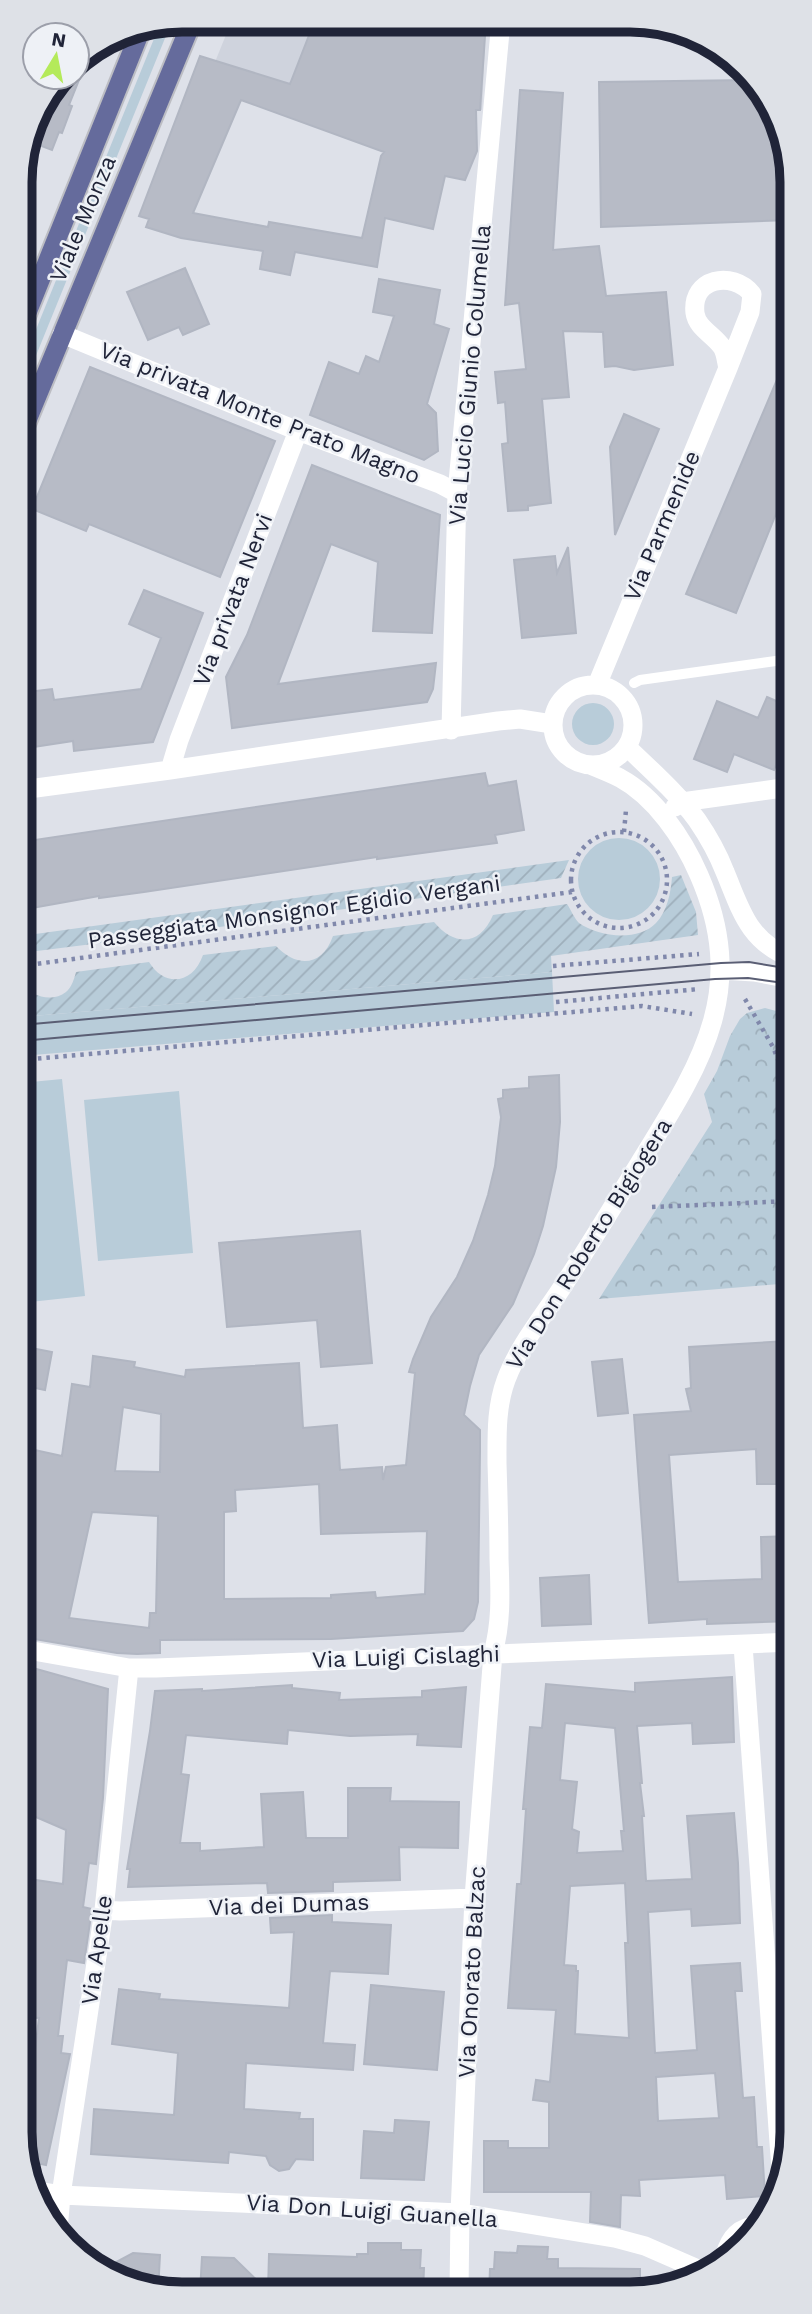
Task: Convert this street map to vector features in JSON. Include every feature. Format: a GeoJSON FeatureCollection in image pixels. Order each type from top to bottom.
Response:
{"type":"FeatureCollection","features":[{"type":"Feature","properties":{"kind":"main road","name":"Viale Monza"},"geometry":{"type":"LineString","coordinates":[[32,408],[188,32]]}},
{"type":"Feature","properties":{"kind":"main road","name":"Viale Monza"},"geometry":{"type":"LineString","coordinates":[[32,300],[137,39]]}},
{"type":"Feature","properties":{"kind":"street","name":"Via Lucio Giunio Columella"},"geometry":{"type":"LineString","coordinates":[[451,730],[457,493],[500,32]]}},
{"type":"Feature","properties":{"kind":"street","name":"Via privata Monte Prato Magno"},"geometry":{"type":"LineString","coordinates":[[62,334],[457,493]]}},
{"type":"Feature","properties":{"kind":"street","name":"Via Parmenide"},"geometry":{"type":"LineString","coordinates":[[597,685],[728,368]]}},
{"type":"Feature","properties":{"kind":"street","name":"Via privata Nervi"},"geometry":{"type":"LineString","coordinates":[[170,770],[179,740],[299,431]]}},
{"type":"Feature","properties":{"kind":"street"},"geometry":{"type":"LineString","coordinates":[[597,685],[620,694],[629,707],[633,727],[627,747],[611,761],[590,765],[577,762],[564,754],[556,741],[552,724],[556,707],[569,692],[583,686],[597,685]]}},
{"type":"Feature","properties":{"kind":"street"},"geometry":{"type":"LineString","coordinates":[[32,788],[520,719],[552,724]]}},
{"type":"Feature","properties":{"kind":"street"},"geometry":{"type":"LineString","coordinates":[[627,747],[682,802],[708,837],[742,915],[768,947],[780,953]]}},
{"type":"Feature","properties":{"kind":"street","name":"Via Don Roberto Bigiogera"},"geometry":{"type":"LineString","coordinates":[[493,1653],[499,1630],[500,1609],[497,1422],[506,1381],[519,1352],[570,1276],[686,1086],[707,1040],[714,1017],[721,970],[717,933],[705,890],[689,854],[662,816],[625,781],[590,765]]}},
{"type":"Feature","properties":{"kind":"street"},"geometry":{"type":"LineString","coordinates":[[662,816],[682,802],[780,788]]}},
{"type":"Feature","properties":{"kind":"street"},"geometry":{"type":"LineString","coordinates":[[721,970],[780,977]]}},
{"type":"Feature","properties":{"kind":"street","name":"Via Luigi Cislaghi"},"geometry":{"type":"LineString","coordinates":[[32,1651],[129,1668],[780,1643]]}},
{"type":"Feature","properties":{"kind":"street"},"geometry":{"type":"LineString","coordinates":[[743,1645],[779,2148]]}},
{"type":"Feature","properties":{"kind":"street","name":"Via Onorato Balzac"},"geometry":{"type":"LineString","coordinates":[[459,2282],[474,1898],[493,1653]]}},
{"type":"Feature","properties":{"kind":"street","name":"Via Apelle"},"geometry":{"type":"LineString","coordinates":[[59,2219],[104,1910],[129,1668]]}},
{"type":"Feature","properties":{"kind":"street","name":"Via dei Dumas"},"geometry":{"type":"LineString","coordinates":[[104,1910],[474,1898]]}},
{"type":"Feature","properties":{"kind":"street","name":"Via Don Luigi Guanella"},"geometry":{"type":"LineString","coordinates":[[44,2192],[61,2195],[460,2213],[615,2238],[645,2246],[695,2268]]}},
{"type":"Feature","properties":{"kind":"street"},"geometry":{"type":"LineString","coordinates":[[727,2247],[737,2232],[746,2228]]}},
{"type":"Feature","properties":{"kind":"lane"},"geometry":{"type":"LineString","coordinates":[[634,683],[780,660]]}},
{"type":"Feature","properties":{"kind":"path"},"geometry":{"type":"LineString","coordinates":[[624,832],[628,799]]}},
{"type":"Feature","properties":{"kind":"path"},"geometry":{"type":"LineString","coordinates":[[608,832],[624,832],[639,836],[652,844],[667,870],[667,886],[663,902],[652,915],[639,925],[622,928],[606,926],[591,919],[579,907],[572,892],[571,877],[583,848],[594,838],[608,832]]}},
{"type":"Feature","properties":{"kind":"path","name":"Passeggiata Monsignor Egidio Vergani"},"geometry":{"type":"LineString","coordinates":[[32,965],[572,892]]}},
{"type":"Feature","properties":{"kind":"path"},"geometry":{"type":"LineString","coordinates":[[553,966],[700,954]]}},
{"type":"Feature","properties":{"kind":"path"},"geometry":{"type":"LineString","coordinates":[[556,1002],[703,989]]}},
{"type":"Feature","properties":{"kind":"path"},"geometry":{"type":"LineString","coordinates":[[745,999],[773,1046],[780,1064]]}},
{"type":"Feature","properties":{"kind":"path"},"geometry":{"type":"LineString","coordinates":[[32,1059],[642,1006],[714,1017]]}},
{"type":"Feature","properties":{"kind":"path"},"geometry":{"type":"LineString","coordinates":[[652,1207],[780,1201]]}},
{"type":"Feature","properties":{"kind":"shaded area"},"geometry":{"type":"Polygon","coordinates":[[[227,32],[486,32],[482,110],[357,101],[356,108],[215,62],[227,32]]]}},
{"type":"Feature","properties":{"kind":"green space"},"geometry":{"type":"Polygon","coordinates":[[[167,32],[32,365],[32,339],[156,34],[167,32]]]}},
{"type":"Feature","properties":{"kind":"green space"},"geometry":{"type":"Polygon","coordinates":[[[593,703],[608,709],[614,724],[608,739],[593,745],[578,739],[572,724],[578,709],[593,703]]]}},
{"type":"Feature","properties":{"kind":"green space"},"geometry":{"type":"Polygon","coordinates":[[[619,838],[635,841],[648,850],[657,863],[660,879],[657,895],[648,908],[635,917],[619,920],[603,917],[590,908],[581,895],[578,879],[581,863],[590,850],[603,841],[619,838]]]}},
{"type":"Feature","properties":{"kind":"green space"},"geometry":{"type":"Polygon","coordinates":[[[569,860],[561,878],[164,935],[32,952],[32,934],[569,860]]]}},
{"type":"Feature","properties":{"kind":"green space"},"geometry":{"type":"Polygon","coordinates":[[[681,875],[696,912],[698,935],[551,956],[552,972],[32,1016],[32,992],[48,997],[60,995],[68,990],[76,972],[149,962],[163,976],[178,979],[193,972],[203,955],[276,946],[292,958],[308,961],[322,954],[333,936],[434,922],[450,936],[466,940],[481,933],[493,915],[567,904],[577,921],[587,928],[607,934],[639,933],[656,923],[663,913],[668,902],[672,877],[681,875]]]}},
{"type":"Feature","properties":{"kind":"green space"},"geometry":{"type":"Polygon","coordinates":[[[552,972],[554,1012],[32,1055],[32,1016],[552,972]]]}},
{"type":"Feature","properties":{"kind":"green space"},"geometry":{"type":"Polygon","coordinates":[[[765,1008],[780,1012],[780,1284],[599,1299],[712,1122],[704,1094],[717,1071],[730,1036],[747,1013],[765,1008]]]}},
{"type":"Feature","properties":{"kind":"green space"},"geometry":{"type":"Polygon","coordinates":[[[62,1079],[85,1296],[32,1302],[32,1082],[62,1079]]]}},
{"type":"Feature","properties":{"kind":"green space"},"geometry":{"type":"Polygon","coordinates":[[[179,1091],[193,1253],[98,1261],[84,1100],[179,1091]]]}},
{"type":"Feature","properties":{"kind":"building"},"geometry":{"type":"Polygon","coordinates":[[[310,32],[485,32],[480,110],[476,110],[477,151],[465,180],[445,176],[433,229],[385,218],[377,267],[295,252],[290,275],[260,269],[263,251],[181,238],[146,227],[149,219],[139,216],[200,56],[290,84],[310,32]],[[241,100],[193,213],[268,227],[269,222],[362,238],[384,152],[241,100]]]}},
{"type":"Feature","properties":{"kind":"building"},"geometry":{"type":"Polygon","coordinates":[[[741,80],[760,106],[773,133],[779,162],[780,220],[601,227],[599,82],[741,80]]]}},
{"type":"Feature","properties":{"kind":"building"},"geometry":{"type":"Polygon","coordinates":[[[520,90],[563,93],[553,250],[599,246],[606,296],[666,292],[673,365],[634,370],[605,367],[603,332],[563,331],[569,397],[542,399],[551,503],[528,506],[528,510],[508,511],[502,444],[508,443],[505,402],[498,403],[495,372],[526,369],[519,303],[505,305],[520,90]]]}},
{"type":"Feature","properties":{"kind":"building"},"geometry":{"type":"Polygon","coordinates":[[[61,91],[75,91],[62,133],[59,132],[52,150],[37,144],[52,106],[61,91]]]}},
{"type":"Feature","properties":{"kind":"building"},"geometry":{"type":"Polygon","coordinates":[[[185,268],[209,324],[183,335],[179,327],[148,340],[127,292],[185,268]]]}},
{"type":"Feature","properties":{"kind":"building"},"geometry":{"type":"Polygon","coordinates":[[[379,279],[440,290],[434,324],[449,329],[427,404],[436,413],[438,451],[424,460],[310,415],[329,362],[359,374],[366,356],[379,362],[394,316],[373,312],[379,279]]]}},
{"type":"Feature","properties":{"kind":"building"},"geometry":{"type":"Polygon","coordinates":[[[90,367],[275,441],[220,577],[89,524],[86,531],[32,509],[90,367]]]}},
{"type":"Feature","properties":{"kind":"building"},"geometry":{"type":"Polygon","coordinates":[[[780,373],[780,504],[736,613],[686,594],[780,373]]]}},
{"type":"Feature","properties":{"kind":"building"},"geometry":{"type":"Polygon","coordinates":[[[624,414],[659,429],[615,535],[610,447],[624,414]]]}},
{"type":"Feature","properties":{"kind":"building"},"geometry":{"type":"Polygon","coordinates":[[[312,465],[440,515],[432,633],[373,631],[378,562],[331,544],[278,684],[436,663],[433,689],[427,702],[232,728],[226,677],[247,635],[312,465]]]}},
{"type":"Feature","properties":{"kind":"building"},"geometry":{"type":"Polygon","coordinates":[[[568,547],[576,633],[522,638],[514,560],[555,556],[557,573],[568,547]]]}},
{"type":"Feature","properties":{"kind":"building"},"geometry":{"type":"Polygon","coordinates":[[[144,590],[203,613],[153,742],[74,751],[73,741],[32,747],[32,692],[52,689],[54,700],[141,689],[161,638],[129,624],[144,590]]]}},
{"type":"Feature","properties":{"kind":"building"},"geometry":{"type":"Polygon","coordinates":[[[767,697],[780,703],[780,755],[774,770],[734,754],[727,772],[694,759],[717,701],[758,718],[767,697]]]}},
{"type":"Feature","properties":{"kind":"building"},"geometry":{"type":"Polygon","coordinates":[[[485,773],[488,786],[516,781],[524,830],[495,835],[497,843],[377,857],[32,908],[32,840],[485,773]]]}},
{"type":"Feature","properties":{"kind":"building"},"geometry":{"type":"Polygon","coordinates":[[[559,1075],[560,1122],[556,1167],[534,1254],[513,1304],[479,1355],[464,1415],[480,1430],[478,1602],[474,1619],[463,1631],[331,1639],[160,1640],[160,1653],[117,1653],[32,1639],[32,1449],[62,1456],[72,1384],[90,1387],[93,1356],[135,1362],[134,1367],[185,1377],[186,1370],[299,1363],[303,1428],[337,1425],[340,1470],[382,1467],[383,1480],[386,1467],[406,1465],[415,1373],[409,1372],[413,1359],[431,1317],[457,1277],[473,1241],[495,1166],[501,1117],[498,1099],[503,1098],[503,1090],[529,1088],[529,1077],[559,1075]],[[123,1407],[115,1471],[160,1472],[161,1414],[123,1407]],[[319,1484],[235,1490],[236,1511],[224,1512],[224,1599],[331,1598],[331,1595],[375,1592],[376,1598],[425,1594],[427,1531],[321,1534],[319,1484]],[[92,1512],[69,1618],[149,1628],[150,1613],[156,1613],[158,1516],[92,1512]]]}},
{"type":"Feature","properties":{"kind":"building"},"geometry":{"type":"Polygon","coordinates":[[[360,1231],[372,1363],[321,1367],[317,1320],[227,1327],[219,1243],[360,1231]]]}},
{"type":"Feature","properties":{"kind":"building"},"geometry":{"type":"Polygon","coordinates":[[[780,1341],[780,1484],[757,1484],[756,1449],[669,1455],[678,1582],[762,1579],[761,1537],[780,1536],[780,1621],[707,1624],[707,1619],[649,1623],[634,1415],[691,1411],[686,1389],[691,1388],[689,1347],[780,1341]]]}},
{"type":"Feature","properties":{"kind":"building"},"geometry":{"type":"Polygon","coordinates":[[[32,1348],[52,1352],[45,1390],[32,1387],[32,1348]]]}},
{"type":"Feature","properties":{"kind":"building"},"geometry":{"type":"Polygon","coordinates":[[[622,1359],[628,1413],[598,1416],[592,1362],[622,1359]]]}},
{"type":"Feature","properties":{"kind":"building"},"geometry":{"type":"Polygon","coordinates":[[[589,1575],[591,1624],[542,1626],[540,1578],[589,1575]]]}},
{"type":"Feature","properties":{"kind":"building"},"geometry":{"type":"Polygon","coordinates":[[[32,1668],[108,1689],[103,1798],[96,1864],[89,1863],[83,1907],[92,1909],[84,1963],[67,1960],[58,2036],[63,2036],[61,2053],[70,2054],[46,2165],[34,2163],[32,2133],[32,2074],[39,2018],[32,2018],[32,1879],[63,1884],[66,1830],[32,1815],[32,1668]]]}},
{"type":"Feature","properties":{"kind":"building"},"geometry":{"type":"Polygon","coordinates":[[[732,1677],[734,1742],[693,1744],[692,1723],[637,1726],[646,1881],[692,1879],[687,1816],[734,1813],[738,1863],[740,1923],[692,1926],[691,1909],[648,1912],[655,2053],[697,2050],[691,1966],[740,1963],[742,1991],[735,1991],[743,2098],[754,2097],[757,2147],[762,2147],[765,2196],[727,2199],[725,2175],[639,2180],[640,2196],[621,2195],[620,2227],[590,2222],[591,2192],[484,2192],[484,2141],[508,2141],[508,2148],[549,2148],[549,2102],[533,2100],[536,2080],[550,2082],[556,2010],[508,2008],[517,1884],[521,1884],[526,1809],[523,1809],[530,1727],[542,1728],[546,1684],[635,1692],[635,1683],[732,1677]],[[565,1723],[560,1780],[577,1782],[572,1829],[579,1832],[577,1853],[623,1851],[621,1831],[624,1831],[615,1728],[565,1723]],[[625,1883],[570,1886],[564,1965],[576,1966],[578,1971],[575,2034],[629,2038],[625,1883]],[[715,2073],[656,2077],[658,2121],[719,2118],[715,2073]]]}},
{"type":"Feature","properties":{"kind":"building"},"geometry":{"type":"Polygon","coordinates":[[[292,1685],[292,1688],[340,1693],[339,1700],[422,1697],[422,1691],[466,1687],[461,1747],[417,1745],[418,1734],[350,1736],[288,1730],[287,1744],[186,1735],[181,1774],[189,1775],[180,1843],[200,1843],[200,1851],[264,1847],[261,1794],[303,1792],[306,1838],[348,1838],[348,1788],[391,1788],[390,1801],[459,1802],[458,1848],[399,1847],[400,1880],[333,1882],[333,1891],[268,1893],[267,1883],[128,1887],[130,1869],[127,1869],[155,1691],[292,1685]]]}},
{"type":"Feature","properties":{"kind":"building"},"geometry":{"type":"Polygon","coordinates":[[[332,1915],[332,1922],[391,1925],[388,1974],[330,1971],[323,2043],[355,2045],[353,2070],[246,2063],[244,2109],[300,2113],[299,2119],[313,2119],[313,2160],[296,2159],[289,2169],[279,2171],[270,2165],[266,2156],[229,2152],[228,2163],[91,2154],[94,2109],[174,2115],[178,2053],[112,2044],[119,1989],[160,1994],[159,1999],[289,2008],[294,1932],[271,1933],[270,1918],[332,1915]]]}},
{"type":"Feature","properties":{"kind":"building"},"geometry":{"type":"Polygon","coordinates":[[[371,1985],[444,1992],[437,2070],[364,2064],[371,1985]]]}},
{"type":"Feature","properties":{"kind":"building"},"geometry":{"type":"Polygon","coordinates":[[[395,2120],[429,2122],[424,2180],[361,2178],[364,2131],[394,2133],[395,2120]]]}},
{"type":"Feature","properties":{"kind":"building"},"geometry":{"type":"Polygon","coordinates":[[[368,2243],[401,2243],[401,2250],[421,2250],[420,2268],[424,2268],[423,2282],[268,2282],[269,2254],[357,2257],[357,2254],[368,2254],[368,2243]]]}},
{"type":"Feature","properties":{"kind":"building"},"geometry":{"type":"Polygon","coordinates":[[[518,2246],[548,2247],[547,2259],[558,2259],[558,2268],[640,2269],[640,2282],[489,2282],[490,2269],[494,2269],[495,2252],[517,2253],[518,2246]]]}},
{"type":"Feature","properties":{"kind":"building"},"geometry":{"type":"Polygon","coordinates":[[[133,2253],[160,2255],[159,2281],[133,2275],[111,2265],[133,2253]]]}},
{"type":"Feature","properties":{"kind":"building"},"geometry":{"type":"Polygon","coordinates":[[[202,2257],[234,2258],[259,2282],[201,2282],[202,2257]]]}},
{"type":"Feature","properties":{"kind":"tram line"},"geometry":{"type":"LineString","coordinates":[[32,1024],[721,963],[749,962],[780,967]]}},
{"type":"Feature","properties":{"kind":"tram line"},"geometry":{"type":"LineString","coordinates":[[32,1040],[715,979],[748,978],[780,982]]}}]}
